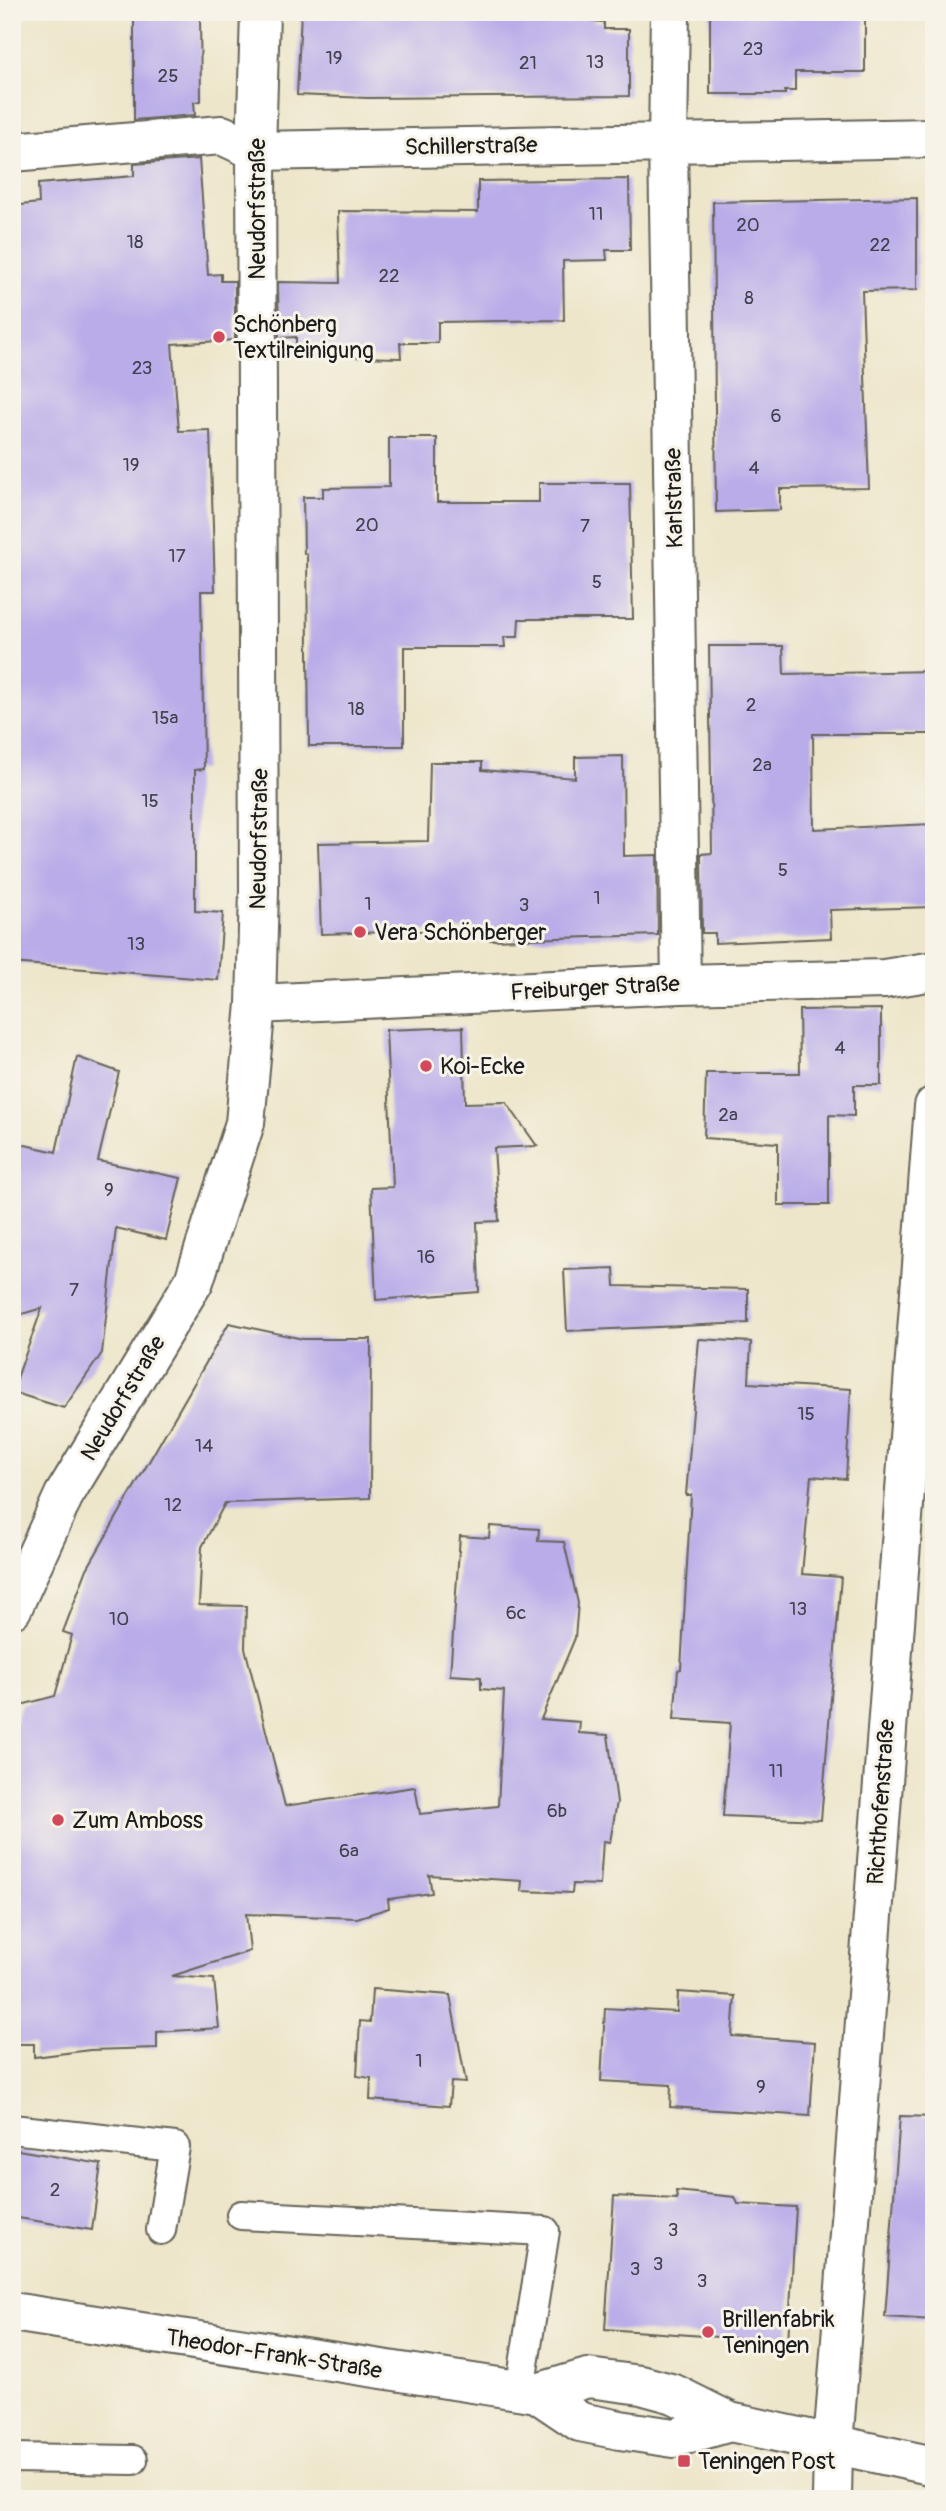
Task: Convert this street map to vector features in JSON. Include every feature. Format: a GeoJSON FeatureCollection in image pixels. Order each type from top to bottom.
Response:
{"type":"FeatureCollection","features":[{"type":"Feature","properties":{"kind":"street","name":"Neudorfstraße"},"geometry":{"type":"LineString","coordinates":[[12,1609],[64,1495],[194,1281],[245,1123],[256,1004],[260,717],[256,151],[260,12]]}},
{"type":"Feature","properties":{"kind":"street","name":"Karlstraße"},"geometry":{"type":"LineString","coordinates":[[670,12],[668,141],[681,984]]}},
{"type":"Feature","properties":{"kind":"street","name":"Schillerstraße"},"geometry":{"type":"LineString","coordinates":[[12,152],[222,135],[256,151],[934,138]]}},
{"type":"Feature","properties":{"kind":"street","name":"Freiburger Straße"},"geometry":{"type":"LineString","coordinates":[[256,1004],[681,984],[884,979],[934,971]]}},
{"type":"Feature","properties":{"kind":"street","name":"Richthofenstraße"},"geometry":{"type":"LineString","coordinates":[[832,2499],[833,2446],[934,1106]]}},
{"type":"Feature","properties":{"kind":"street","name":"Theodor-Frank-Straße"},"geometry":{"type":"LineString","coordinates":[[12,2312],[528,2392],[588,2378],[640,2385],[674,2395],[730,2422],[934,2466]]}},
{"type":"Feature","properties":{"kind":"lane"},"geometry":{"type":"LineString","coordinates":[[12,2129],[175,2147],[161,2230]]}},
{"type":"Feature","properties":{"kind":"lane"},"geometry":{"type":"LineString","coordinates":[[241,2215],[545,2231],[528,2392]]}},
{"type":"Feature","properties":{"kind":"lane"},"geometry":{"type":"LineString","coordinates":[[12,2458],[133,2460]]}},
{"type":"Feature","properties":{"kind":"building"},"geometry":{"type":"Polygon","coordinates":[[[134,12],[200,17],[201,101],[194,102],[195,115],[134,120],[134,12]]]}},
{"type":"Feature","properties":{"kind":"building"},"geometry":{"type":"Polygon","coordinates":[[[301,12],[593,12],[593,21],[604,22],[604,29],[629,29],[629,96],[368,98],[297,95],[301,12]]]}},
{"type":"Feature","properties":{"kind":"building"},"geometry":{"type":"Polygon","coordinates":[[[710,12],[865,12],[865,72],[795,72],[795,91],[785,91],[785,94],[710,94],[710,12]]]}},
{"type":"Feature","properties":{"kind":"building"},"geometry":{"type":"Polygon","coordinates":[[[199,159],[208,275],[221,274],[221,281],[235,281],[235,340],[172,344],[179,431],[210,430],[215,591],[201,591],[204,769],[195,770],[195,911],[223,913],[218,980],[12,963],[12,409],[16,408],[12,357],[12,206],[39,203],[38,184],[134,176],[134,164],[199,159]]]}},
{"type":"Feature","properties":{"kind":"building"},"geometry":{"type":"Polygon","coordinates":[[[629,179],[630,250],[606,250],[607,260],[563,261],[564,320],[438,322],[438,343],[400,343],[401,358],[296,356],[296,337],[279,338],[278,282],[340,283],[338,211],[478,212],[478,181],[629,179]]]}},
{"type":"Feature","properties":{"kind":"building"},"geometry":{"type":"Polygon","coordinates":[[[917,198],[917,290],[862,291],[869,488],[780,489],[780,510],[716,512],[713,202],[917,198]]]}},
{"type":"Feature","properties":{"kind":"building"},"geometry":{"type":"Polygon","coordinates":[[[389,438],[437,438],[437,502],[539,502],[539,483],[630,483],[633,619],[519,619],[518,637],[504,637],[505,647],[404,647],[404,746],[309,746],[307,554],[304,554],[303,497],[323,497],[323,488],[389,487],[389,438]]]}},
{"type":"Feature","properties":{"kind":"building"},"geometry":{"type":"Polygon","coordinates":[[[709,646],[783,646],[784,674],[934,671],[934,734],[813,734],[814,829],[934,824],[934,907],[830,910],[831,938],[715,943],[715,933],[702,933],[701,854],[712,853],[709,646]]]}},
{"type":"Feature","properties":{"kind":"building"},"geometry":{"type":"Polygon","coordinates":[[[623,756],[624,856],[657,855],[658,935],[490,940],[489,929],[321,934],[318,843],[428,841],[430,762],[482,762],[482,770],[575,778],[575,757],[623,756]]]}},
{"type":"Feature","properties":{"kind":"building"},"geometry":{"type":"Polygon","coordinates":[[[881,1009],[881,1085],[854,1085],[854,1116],[829,1115],[829,1205],[778,1205],[778,1143],[704,1138],[706,1073],[800,1073],[799,1010],[881,1009]]]}},
{"type":"Feature","properties":{"kind":"building"},"geometry":{"type":"Polygon","coordinates":[[[463,1027],[465,1103],[506,1102],[537,1146],[494,1148],[499,1221],[477,1222],[479,1292],[376,1300],[371,1188],[393,1187],[386,1030],[463,1027]]]}},
{"type":"Feature","properties":{"kind":"building"},"geometry":{"type":"Polygon","coordinates":[[[77,1057],[119,1072],[98,1161],[181,1178],[166,1240],[116,1228],[102,1353],[64,1408],[12,1392],[42,1308],[12,1317],[12,1142],[56,1152],[77,1057]]]}},
{"type":"Feature","properties":{"kind":"building"},"geometry":{"type":"Polygon","coordinates":[[[614,1268],[615,1286],[748,1289],[748,1323],[567,1331],[564,1270],[614,1268]]]}},
{"type":"Feature","properties":{"kind":"building"},"geometry":{"type":"Polygon","coordinates":[[[229,1323],[303,1339],[371,1339],[370,1498],[225,1503],[202,1547],[199,1605],[246,1606],[245,1648],[285,1806],[415,1787],[420,1814],[498,1806],[504,1691],[481,1689],[481,1677],[450,1675],[460,1536],[489,1538],[490,1526],[539,1529],[538,1541],[564,1542],[578,1603],[575,1638],[541,1719],[580,1722],[579,1733],[608,1735],[617,1802],[610,1842],[603,1841],[600,1885],[573,1884],[572,1893],[521,1891],[522,1881],[429,1875],[432,1893],[388,1899],[389,1908],[357,1918],[246,1914],[250,1951],[172,1976],[214,1979],[219,2028],[157,2032],[157,2048],[90,2050],[34,2057],[34,2044],[12,2044],[12,1735],[21,1705],[55,1696],[72,1635],[63,1632],[87,1569],[229,1323]]]}},
{"type":"Feature","properties":{"kind":"building"},"geometry":{"type":"Polygon","coordinates":[[[699,1339],[751,1342],[749,1383],[851,1389],[846,1479],[811,1476],[802,1574],[841,1577],[821,1820],[723,1816],[730,1723],[674,1719],[678,1670],[681,1669],[691,1495],[686,1495],[699,1339]]]}},
{"type":"Feature","properties":{"kind":"building"},"geometry":{"type":"Polygon","coordinates":[[[372,1989],[450,1995],[466,2083],[451,2082],[449,2106],[370,2100],[371,2078],[357,2076],[360,2021],[370,2022],[372,1989]]]}},
{"type":"Feature","properties":{"kind":"building"},"geometry":{"type":"Polygon","coordinates":[[[678,1992],[735,1996],[732,2036],[815,2042],[810,2116],[670,2107],[671,2085],[601,2081],[605,2008],[677,2012],[678,1992]]]}},
{"type":"Feature","properties":{"kind":"building"},"geometry":{"type":"Polygon","coordinates":[[[900,2116],[934,2117],[934,2320],[885,2317],[900,2116]]]}},
{"type":"Feature","properties":{"kind":"building"},"geometry":{"type":"Polygon","coordinates":[[[12,2149],[101,2164],[92,2230],[12,2217],[12,2149]]]}},
{"type":"Feature","properties":{"kind":"building"},"geometry":{"type":"Polygon","coordinates":[[[676,2191],[735,2197],[738,2204],[796,2207],[788,2342],[605,2329],[614,2196],[677,2199],[676,2191]]]}},
{"type":"Feature","properties":{"kind":"place","name":"Schönberg Textilreinigung"},"geometry":{"type":"Point","coordinates":[219,337]}},
{"type":"Feature","properties":{"kind":"place","name":"Vera Schönberger"},"geometry":{"type":"Point","coordinates":[360,932]}},
{"type":"Feature","properties":{"kind":"place","name":"Koi-Ecke"},"geometry":{"type":"Point","coordinates":[426,1066]}},
{"type":"Feature","properties":{"kind":"place","name":"Zum Amboss"},"geometry":{"type":"Point","coordinates":[58,1820]}},
{"type":"Feature","properties":{"kind":"place","name":"Brillenfabrik Teningen"},"geometry":{"type":"Point","coordinates":[708,2332]}},
{"type":"Feature","properties":{"kind":"place","name":"Teningen Post"},"geometry":{"type":"Point","coordinates":[684,2461]}}]}
